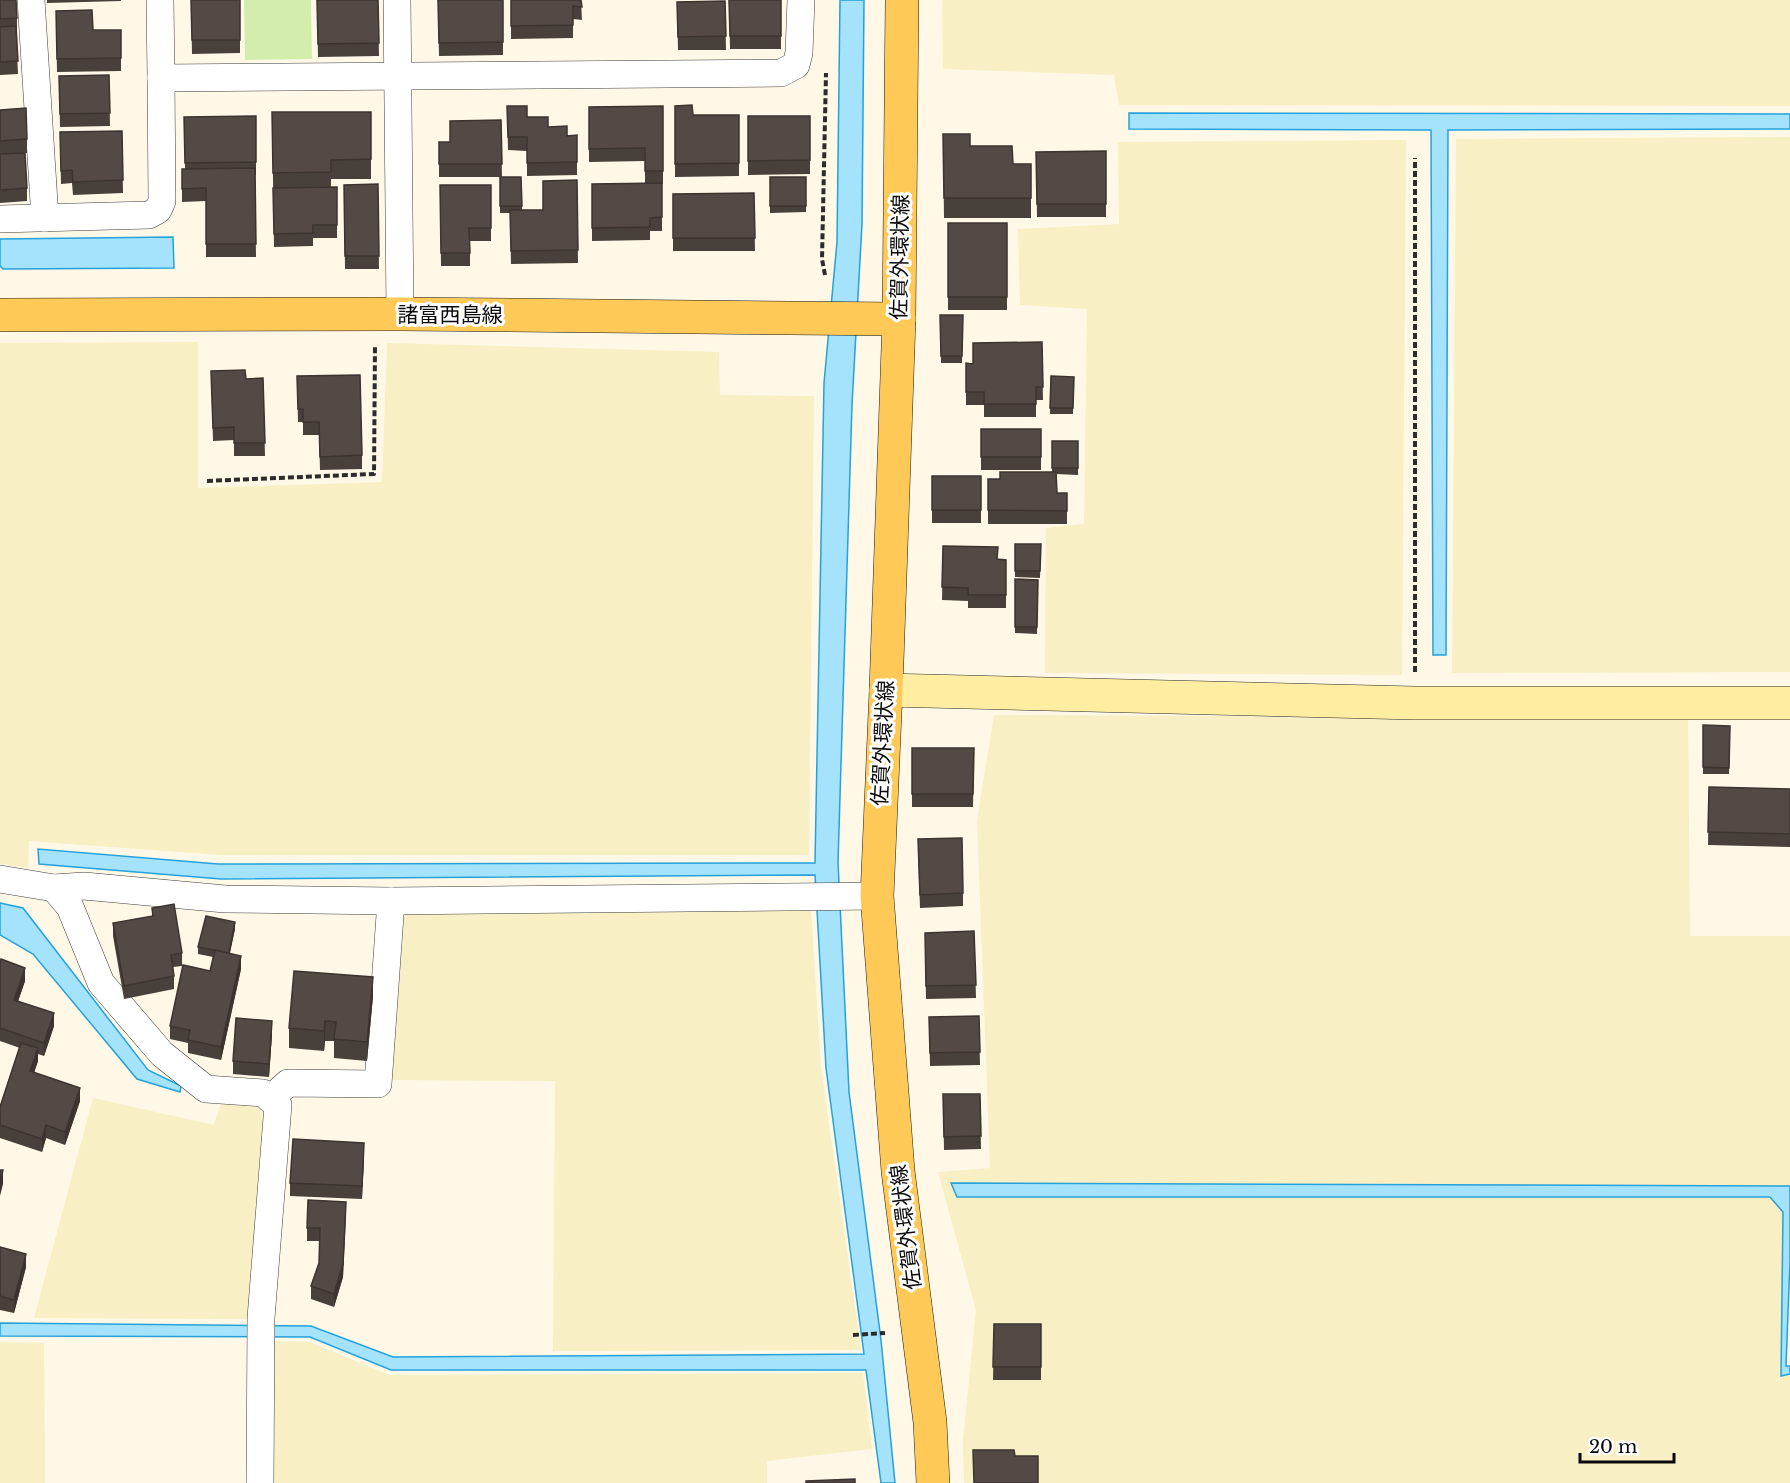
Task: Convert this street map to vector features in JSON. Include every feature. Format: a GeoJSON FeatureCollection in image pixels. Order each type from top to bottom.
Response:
{"type":"FeatureCollection","features":[{"type":"Feature","properties":{"kind":"main road","name":"佐賀外環状線"},"geometry":{"type":"LineString","coordinates":[[902,0],[899,319],[886,690],[861,896],[930,1422],[933,1483]]}},
{"type":"Feature","properties":{"kind":"main road","name":"諸富西島線"},"geometry":{"type":"LineString","coordinates":[[0,315],[400,314],[899,319]]}},
{"type":"Feature","properties":{"kind":"street"},"geometry":{"type":"LineString","coordinates":[[31,0],[45,218]]}},
{"type":"Feature","properties":{"kind":"street"},"geometry":{"type":"LineString","coordinates":[[0,219],[149,215],[158,210],[162,201],[160,0]]}},
{"type":"Feature","properties":{"kind":"street"},"geometry":{"type":"LineString","coordinates":[[397,0],[400,314]]}},
{"type":"Feature","properties":{"kind":"street"},"geometry":{"type":"LineString","coordinates":[[161,78],[781,73],[796,65],[799,53],[801,0]]}},
{"type":"Feature","properties":{"kind":"street"},"geometry":{"type":"LineString","coordinates":[[886,690],[1415,703],[1790,703]]}},
{"type":"Feature","properties":{"kind":"street"},"geometry":{"type":"LineString","coordinates":[[0,879],[54,888],[84,886],[225,899],[391,901],[861,896]]}},
{"type":"Feature","properties":{"kind":"street"},"geometry":{"type":"LineString","coordinates":[[54,888],[70,907],[100,983],[162,1054],[206,1089],[263,1093],[278,1105],[261,1318],[260,1483]]}},
{"type":"Feature","properties":{"kind":"street"},"geometry":{"type":"LineString","coordinates":[[270,1099],[288,1083],[378,1084],[391,901]]}},
{"type":"Feature","properties":{"kind":"path"},"geometry":{"type":"LineString","coordinates":[[825,275],[822,259],[826,63]]}},
{"type":"Feature","properties":{"kind":"path"},"geometry":{"type":"LineString","coordinates":[[1415,158],[1415,703]]}},
{"type":"Feature","properties":{"kind":"path"},"geometry":{"type":"LineString","coordinates":[[207,481],[374,474],[375,341],[400,314]]}},
{"type":"Feature","properties":{"kind":"path"},"geometry":{"type":"LineString","coordinates":[[853,1335],[892,1333]]}},
{"type":"Feature","properties":{"kind":"shaded area"},"geometry":{"type":"Polygon","coordinates":[[[942,0],[1790,0],[1790,106],[1119,105],[1114,75],[943,69],[942,0]]]}},
{"type":"Feature","properties":{"kind":"shaded area"},"geometry":{"type":"Polygon","coordinates":[[[1790,137],[1790,672],[1452,673],[1456,139],[1790,137]]]}},
{"type":"Feature","properties":{"kind":"shaded area"},"geometry":{"type":"Polygon","coordinates":[[[1406,140],[1402,675],[1045,673],[1046,528],[1084,524],[1087,309],[1020,305],[1018,229],[1119,224],[1118,142],[1406,140]]]}},
{"type":"Feature","properties":{"kind":"shaded area"},"geometry":{"type":"Polygon","coordinates":[[[198,342],[198,488],[382,482],[387,343],[719,352],[720,395],[814,396],[809,855],[221,855],[29,841],[28,868],[0,864],[0,343],[198,342]]]}},
{"type":"Feature","properties":{"kind":"shaded area"},"geometry":{"type":"Polygon","coordinates":[[[994,715],[1688,718],[1690,936],[1790,936],[1790,1199],[1784,1369],[1790,1369],[1790,1483],[964,1483],[963,1441],[976,1310],[938,1172],[990,1168],[977,821],[994,715]]]}},
{"type":"Feature","properties":{"kind":"shaded area"},"geometry":{"type":"Polygon","coordinates":[[[811,910],[821,1067],[861,1350],[553,1351],[555,1081],[390,1080],[400,912],[811,910]]]}},
{"type":"Feature","properties":{"kind":"shaded area"},"geometry":{"type":"Polygon","coordinates":[[[93,1098],[214,1125],[221,1103],[259,1108],[264,1121],[252,1319],[34,1318],[93,1098]]]}},
{"type":"Feature","properties":{"kind":"shaded area"},"geometry":{"type":"Polygon","coordinates":[[[273,1341],[310,1342],[389,1375],[863,1373],[872,1449],[767,1461],[767,1483],[273,1483],[273,1341]]]}},
{"type":"Feature","properties":{"kind":"shaded area"},"geometry":{"type":"Polygon","coordinates":[[[0,1342],[44,1343],[45,1483],[0,1483],[0,1342]]]}},
{"type":"Feature","properties":{"kind":"green space"},"geometry":{"type":"Polygon","coordinates":[[[244,0],[311,0],[312,59],[245,60],[244,0]]]}},
{"type":"Feature","properties":{"kind":"water"},"geometry":{"type":"Polygon","coordinates":[[[840,0],[864,0],[862,224],[852,405],[838,862],[849,1092],[881,1340],[895,1483],[881,1483],[866,1370],[391,1370],[310,1337],[0,1336],[0,1323],[311,1326],[393,1357],[864,1354],[826,1068],[815,875],[221,879],[39,864],[38,849],[218,864],[815,863],[824,383],[837,242],[840,0]]]}},
{"type":"Feature","properties":{"kind":"water"},"geometry":{"type":"Polygon","coordinates":[[[1129,113],[1790,114],[1790,129],[1448,130],[1446,655],[1433,655],[1431,130],[1129,129],[1129,113]]]}},
{"type":"Feature","properties":{"kind":"water"},"geometry":{"type":"Polygon","coordinates":[[[173,237],[174,268],[3,269],[0,266],[0,239],[173,237]]]}},
{"type":"Feature","properties":{"kind":"water"},"geometry":{"type":"Polygon","coordinates":[[[0,903],[23,908],[148,1070],[181,1086],[180,1092],[137,1079],[33,954],[0,935],[0,903]]]}},
{"type":"Feature","properties":{"kind":"water"},"geometry":{"type":"Polygon","coordinates":[[[951,1183],[1790,1186],[1786,1366],[1790,1366],[1790,1374],[1781,1376],[1783,1212],[1770,1197],[957,1197],[951,1183]]]}},
{"type":"Feature","properties":{"kind":"building"},"geometry":{"type":"Polygon","coordinates":[[[0,0],[16,0],[17,18],[0,19],[0,0]]]}},
{"type":"Feature","properties":{"kind":"building"},"geometry":{"type":"Polygon","coordinates":[[[191,0],[240,0],[240,40],[192,40],[191,0]]]}},
{"type":"Feature","properties":{"kind":"building"},"geometry":{"type":"Polygon","coordinates":[[[317,0],[378,0],[379,43],[318,44],[317,0]]]}},
{"type":"Feature","properties":{"kind":"building"},"geometry":{"type":"Polygon","coordinates":[[[438,0],[503,0],[503,42],[439,43],[438,0]]]}},
{"type":"Feature","properties":{"kind":"building"},"geometry":{"type":"Polygon","coordinates":[[[511,0],[581,0],[582,7],[573,6],[573,25],[511,26],[511,0]]]}},
{"type":"Feature","properties":{"kind":"building"},"geometry":{"type":"Polygon","coordinates":[[[729,0],[781,0],[781,36],[730,36],[729,0]]]}},
{"type":"Feature","properties":{"kind":"building"},"geometry":{"type":"Polygon","coordinates":[[[725,1],[726,36],[678,37],[677,2],[725,1]]]}},
{"type":"Feature","properties":{"kind":"building"},"geometry":{"type":"Polygon","coordinates":[[[92,10],[93,30],[121,30],[121,58],[57,59],[56,11],[92,10]]]}},
{"type":"Feature","properties":{"kind":"building"},"geometry":{"type":"Polygon","coordinates":[[[16,26],[18,61],[0,62],[0,27],[16,26]]]}},
{"type":"Feature","properties":{"kind":"building"},"geometry":{"type":"Polygon","coordinates":[[[109,75],[110,113],[60,114],[59,76],[109,75]]]}},
{"type":"Feature","properties":{"kind":"building"},"geometry":{"type":"Polygon","coordinates":[[[692,105],[693,115],[739,115],[739,163],[675,164],[675,106],[692,105]]]}},
{"type":"Feature","properties":{"kind":"building"},"geometry":{"type":"Polygon","coordinates":[[[507,106],[527,106],[527,117],[548,117],[548,127],[567,126],[567,136],[577,135],[577,162],[527,163],[527,137],[508,137],[507,106]]]}},
{"type":"Feature","properties":{"kind":"building"},"geometry":{"type":"Polygon","coordinates":[[[663,106],[663,171],[645,171],[645,148],[589,149],[589,107],[663,106]]]}},
{"type":"Feature","properties":{"kind":"building"},"geometry":{"type":"Polygon","coordinates":[[[26,108],[27,139],[0,141],[0,110],[26,108]]]}},
{"type":"Feature","properties":{"kind":"building"},"geometry":{"type":"Polygon","coordinates":[[[272,112],[371,112],[371,159],[331,160],[331,172],[273,173],[272,112]]]}},
{"type":"Feature","properties":{"kind":"building"},"geometry":{"type":"Polygon","coordinates":[[[256,116],[256,162],[185,163],[184,117],[256,116]]]}},
{"type":"Feature","properties":{"kind":"building"},"geometry":{"type":"Polygon","coordinates":[[[748,116],[810,116],[810,160],[748,161],[748,116]]]}},
{"type":"Feature","properties":{"kind":"building"},"geometry":{"type":"Polygon","coordinates":[[[501,120],[502,164],[439,164],[439,142],[450,142],[450,121],[501,120]]]}},
{"type":"Feature","properties":{"kind":"building"},"geometry":{"type":"Polygon","coordinates":[[[122,131],[123,180],[73,182],[72,170],[61,171],[60,132],[122,131]]]}},
{"type":"Feature","properties":{"kind":"building"},"geometry":{"type":"Polygon","coordinates":[[[943,134],[970,134],[970,146],[1012,146],[1013,164],[1031,164],[1031,198],[944,198],[943,134]]]}},
{"type":"Feature","properties":{"kind":"building"},"geometry":{"type":"Polygon","coordinates":[[[1106,151],[1106,204],[1037,204],[1036,152],[1106,151]]]}},
{"type":"Feature","properties":{"kind":"building"},"geometry":{"type":"Polygon","coordinates":[[[25,153],[27,188],[0,190],[0,154],[25,153]]]}},
{"type":"Feature","properties":{"kind":"building"},"geometry":{"type":"Polygon","coordinates":[[[255,168],[256,244],[206,244],[206,188],[182,189],[182,169],[255,168]]]}},
{"type":"Feature","properties":{"kind":"building"},"geometry":{"type":"Polygon","coordinates":[[[500,177],[521,177],[522,206],[500,206],[500,177]]]}},
{"type":"Feature","properties":{"kind":"building"},"geometry":{"type":"Polygon","coordinates":[[[770,177],[806,177],[806,206],[770,206],[770,177]]]}},
{"type":"Feature","properties":{"kind":"building"},"geometry":{"type":"Polygon","coordinates":[[[577,180],[578,250],[511,251],[510,210],[543,210],[543,181],[577,180]]]}},
{"type":"Feature","properties":{"kind":"building"},"geometry":{"type":"Polygon","coordinates":[[[662,183],[662,217],[650,218],[650,227],[592,228],[592,184],[662,183]]]}},
{"type":"Feature","properties":{"kind":"building"},"geometry":{"type":"Polygon","coordinates":[[[378,184],[379,256],[345,256],[344,185],[378,184]]]}},
{"type":"Feature","properties":{"kind":"building"},"geometry":{"type":"Polygon","coordinates":[[[440,185],[491,185],[491,228],[469,228],[470,253],[441,253],[440,185]]]}},
{"type":"Feature","properties":{"kind":"building"},"geometry":{"type":"Polygon","coordinates":[[[337,187],[337,225],[313,225],[313,233],[274,234],[273,188],[337,187]]]}},
{"type":"Feature","properties":{"kind":"building"},"geometry":{"type":"Polygon","coordinates":[[[754,193],[755,238],[673,238],[673,194],[754,193]]]}},
{"type":"Feature","properties":{"kind":"building"},"geometry":{"type":"Polygon","coordinates":[[[948,223],[1007,223],[1007,297],[948,297],[948,223]]]}},
{"type":"Feature","properties":{"kind":"building"},"geometry":{"type":"Polygon","coordinates":[[[940,315],[963,315],[962,356],[941,356],[940,315]]]}},
{"type":"Feature","properties":{"kind":"building"},"geometry":{"type":"Polygon","coordinates":[[[1042,342],[1043,387],[1036,387],[1036,404],[984,404],[984,392],[966,392],[966,363],[973,364],[973,343],[1042,342]]]}},
{"type":"Feature","properties":{"kind":"building"},"geometry":{"type":"Polygon","coordinates":[[[245,370],[246,379],[263,378],[265,443],[234,443],[234,427],[213,428],[211,371],[245,370]]]}},
{"type":"Feature","properties":{"kind":"building"},"geometry":{"type":"Polygon","coordinates":[[[360,375],[362,455],[320,457],[319,422],[303,422],[303,409],[298,409],[297,376],[360,375]]]}},
{"type":"Feature","properties":{"kind":"building"},"geometry":{"type":"Polygon","coordinates":[[[1051,376],[1074,377],[1073,408],[1050,408],[1051,376]]]}},
{"type":"Feature","properties":{"kind":"building"},"geometry":{"type":"Polygon","coordinates":[[[981,429],[1041,429],[1041,457],[981,457],[981,429]]]}},
{"type":"Feature","properties":{"kind":"building"},"geometry":{"type":"Polygon","coordinates":[[[1052,441],[1078,441],[1078,468],[1052,468],[1052,441]]]}},
{"type":"Feature","properties":{"kind":"building"},"geometry":{"type":"Polygon","coordinates":[[[1000,472],[1056,472],[1057,493],[1067,493],[1067,511],[988,510],[988,479],[1000,479],[1000,472]]]}},
{"type":"Feature","properties":{"kind":"building"},"geometry":{"type":"Polygon","coordinates":[[[932,476],[981,476],[981,510],[932,510],[932,476]]]}},
{"type":"Feature","properties":{"kind":"building"},"geometry":{"type":"Polygon","coordinates":[[[1015,544],[1041,544],[1040,571],[1015,571],[1015,544]]]}},
{"type":"Feature","properties":{"kind":"building"},"geometry":{"type":"Polygon","coordinates":[[[943,546],[998,547],[997,559],[1006,560],[1006,595],[968,595],[968,588],[942,587],[943,546]]]}},
{"type":"Feature","properties":{"kind":"building"},"geometry":{"type":"Polygon","coordinates":[[[1015,579],[1038,580],[1037,627],[1015,627],[1015,579]]]}},
{"type":"Feature","properties":{"kind":"building"},"geometry":{"type":"Polygon","coordinates":[[[1703,725],[1730,726],[1729,768],[1703,767],[1703,725]]]}},
{"type":"Feature","properties":{"kind":"building"},"geometry":{"type":"Polygon","coordinates":[[[912,748],[974,748],[973,794],[912,794],[912,748]]]}},
{"type":"Feature","properties":{"kind":"building"},"geometry":{"type":"Polygon","coordinates":[[[1709,787],[1790,789],[1790,834],[1708,832],[1709,787]]]}},
{"type":"Feature","properties":{"kind":"building"},"geometry":{"type":"Polygon","coordinates":[[[962,838],[963,893],[920,895],[918,839],[962,838]]]}},
{"type":"Feature","properties":{"kind":"building"},"geometry":{"type":"Polygon","coordinates":[[[174,904],[182,953],[171,955],[174,976],[124,986],[113,923],[153,916],[152,908],[174,904]]]}},
{"type":"Feature","properties":{"kind":"building"},"geometry":{"type":"Polygon","coordinates":[[[206,916],[235,922],[229,953],[198,947],[206,916]]]}},
{"type":"Feature","properties":{"kind":"building"},"geometry":{"type":"Polygon","coordinates":[[[974,931],[976,985],[926,986],[925,933],[974,931]]]}},
{"type":"Feature","properties":{"kind":"building"},"geometry":{"type":"Polygon","coordinates":[[[215,950],[241,956],[221,1047],[188,1040],[190,1030],[170,1026],[183,965],[210,971],[215,950]]]}},
{"type":"Feature","properties":{"kind":"building"},"geometry":{"type":"Polygon","coordinates":[[[1,959],[25,968],[14,1000],[54,1013],[44,1043],[0,1028],[1,959]]]}},
{"type":"Feature","properties":{"kind":"building"},"geometry":{"type":"Polygon","coordinates":[[[294,971],[373,977],[367,1042],[334,1039],[336,1022],[325,1021],[324,1031],[289,1028],[294,971]]]}},
{"type":"Feature","properties":{"kind":"building"},"geometry":{"type":"Polygon","coordinates":[[[979,1016],[980,1052],[930,1053],[929,1017],[979,1016]]]}},
{"type":"Feature","properties":{"kind":"building"},"geometry":{"type":"Polygon","coordinates":[[[236,1018],[272,1021],[269,1064],[233,1061],[236,1018]]]}},
{"type":"Feature","properties":{"kind":"building"},"geometry":{"type":"Polygon","coordinates":[[[21,1043],[38,1048],[30,1071],[80,1088],[65,1132],[46,1125],[42,1139],[0,1125],[0,1107],[21,1043]]]}},
{"type":"Feature","properties":{"kind":"building"},"geometry":{"type":"Polygon","coordinates":[[[943,1094],[980,1094],[981,1136],[944,1137],[943,1094]]]}},
{"type":"Feature","properties":{"kind":"building"},"geometry":{"type":"Polygon","coordinates":[[[293,1139],[364,1143],[362,1186],[290,1183],[293,1139]]]}},
{"type":"Feature","properties":{"kind":"building"},"geometry":{"type":"Polygon","coordinates":[[[308,1200],[346,1202],[343,1264],[334,1294],[311,1286],[319,1263],[320,1228],[307,1228],[308,1200]]]}},
{"type":"Feature","properties":{"kind":"building"},"geometry":{"type":"Polygon","coordinates":[[[0,1247],[26,1254],[14,1300],[0,1296],[0,1247]]]}},
{"type":"Feature","properties":{"kind":"building"},"geometry":{"type":"Polygon","coordinates":[[[994,1324],[1041,1324],[1041,1367],[993,1367],[994,1324]]]}},
{"type":"Feature","properties":{"kind":"building"},"geometry":{"type":"Polygon","coordinates":[[[973,1450],[1014,1450],[1015,1456],[1038,1456],[1038,1483],[974,1483],[973,1450]]]}},
{"type":"Feature","properties":{"kind":"building"},"geometry":{"type":"Polygon","coordinates":[[[855,1479],[855,1483],[806,1483],[806,1481],[855,1479]]]}}]}
